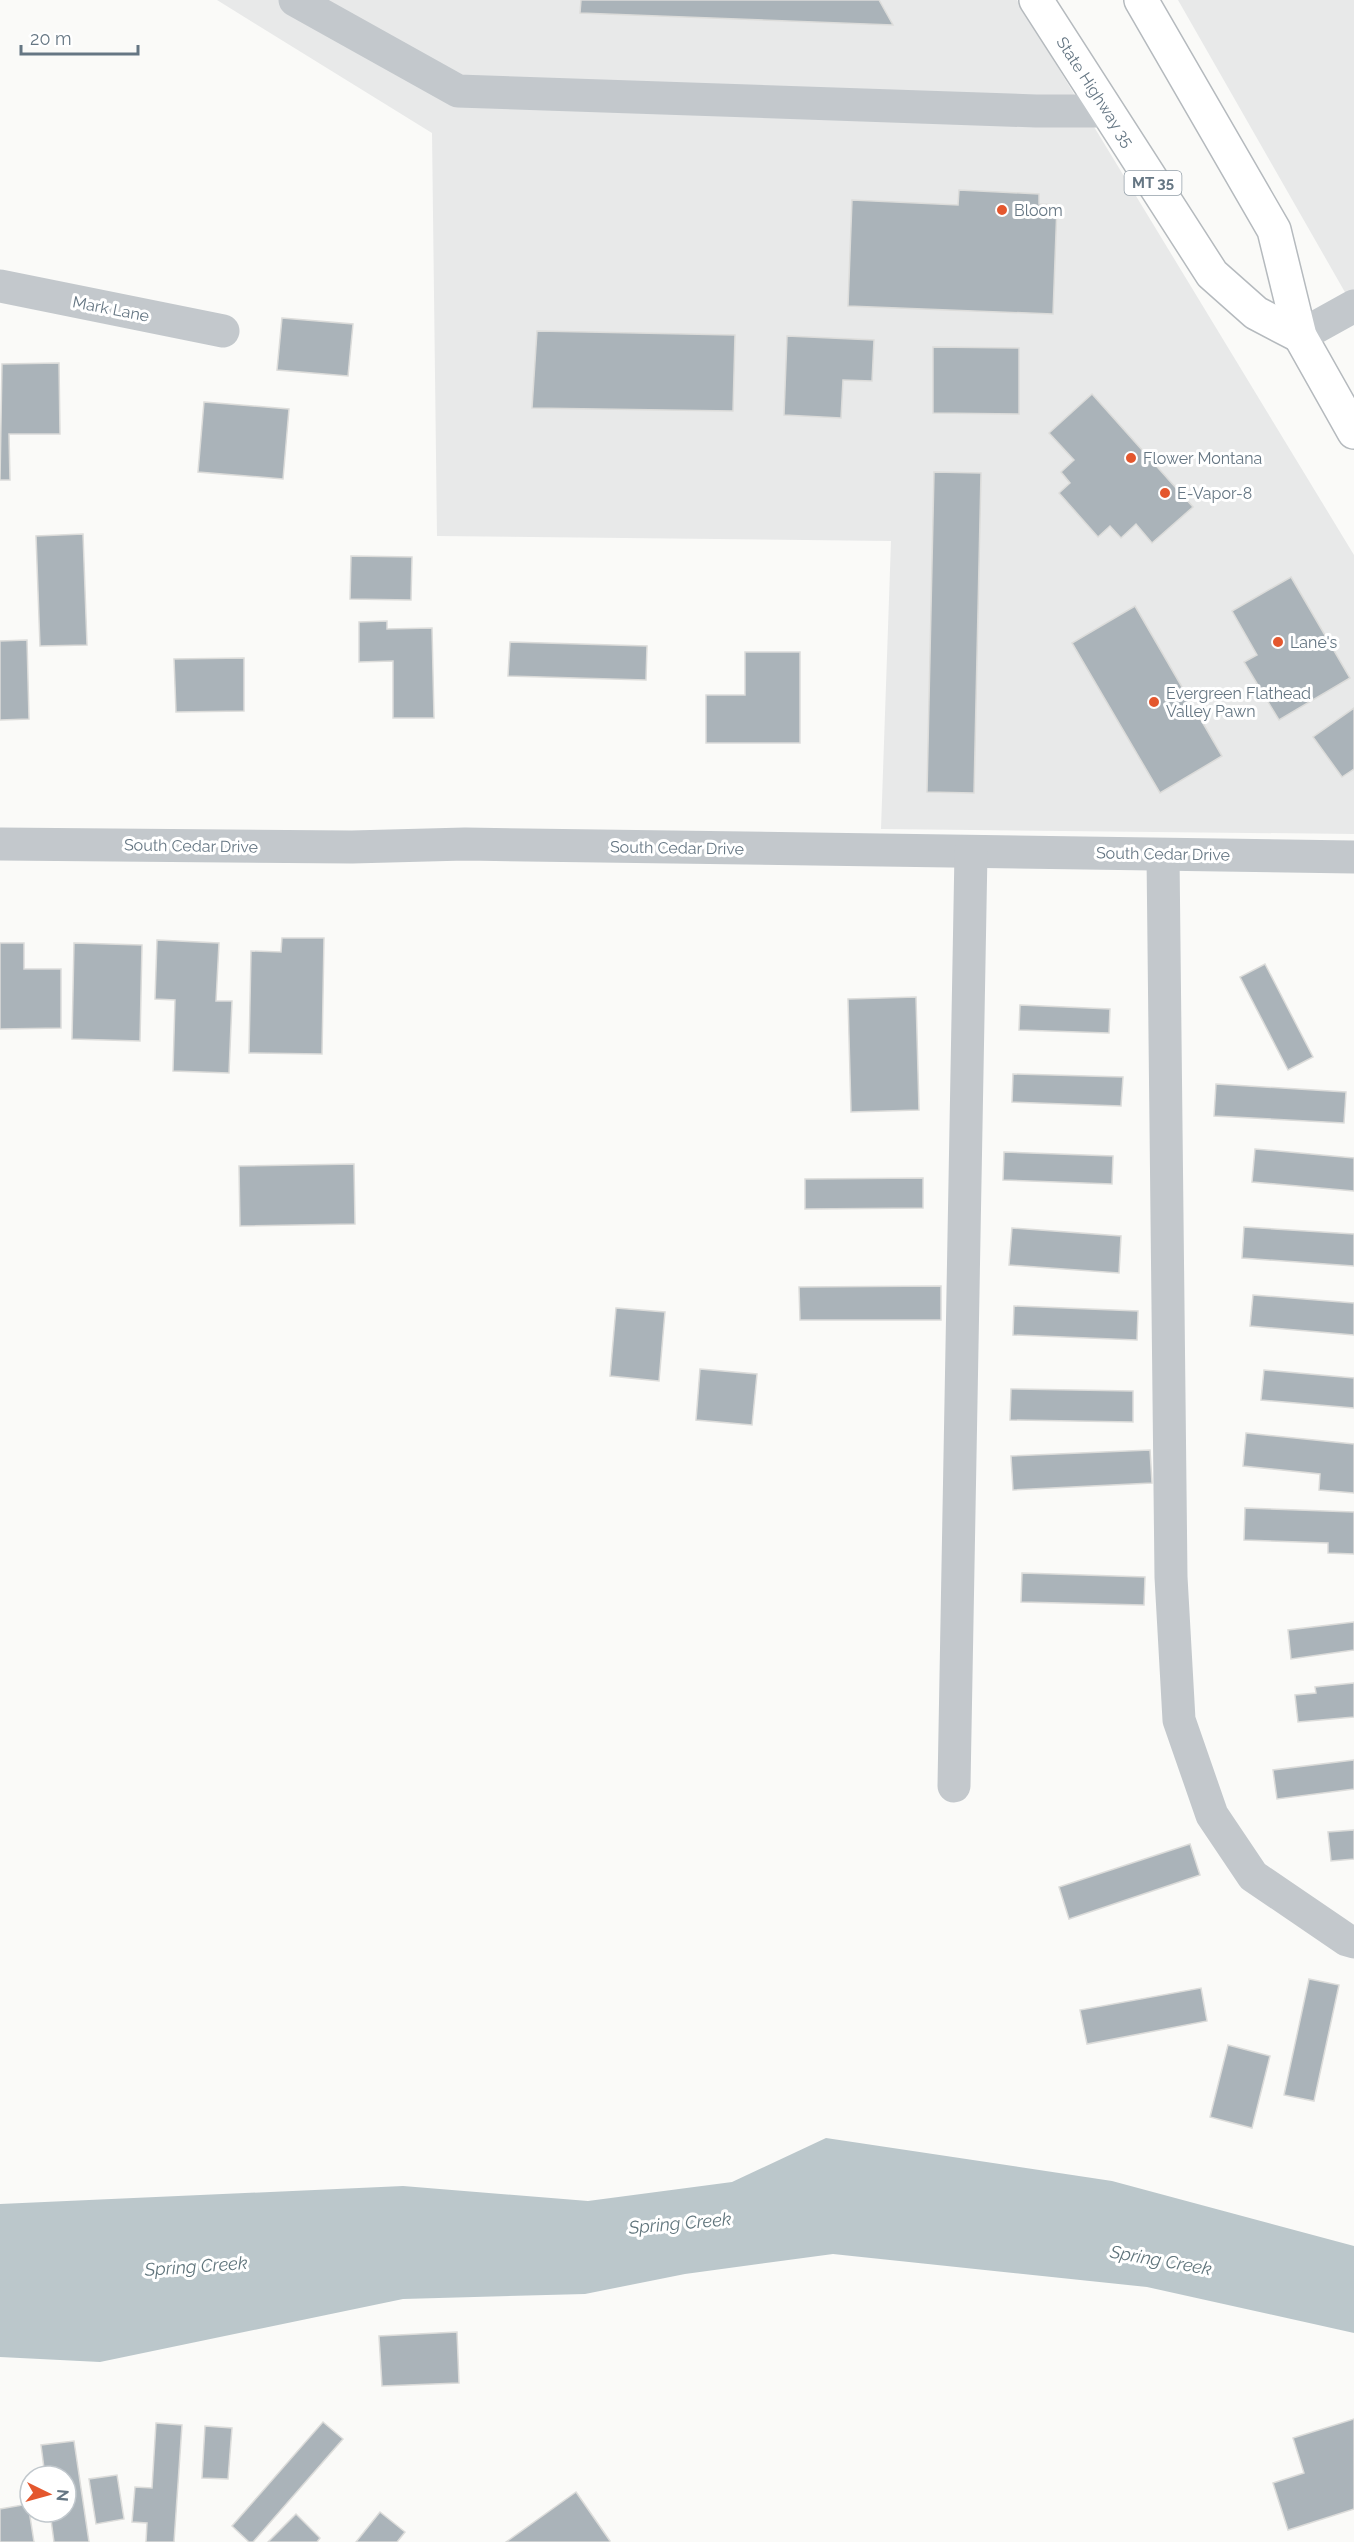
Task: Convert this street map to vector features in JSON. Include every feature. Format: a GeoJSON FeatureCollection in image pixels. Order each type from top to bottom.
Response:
{"type":"FeatureCollection","features":[{"type":"Feature","properties":{"kind":"main road","name":"State Highway 35"},"geometry":{"type":"LineString","coordinates":[[1036,0],[1212,274],[1256,313],[1300,336]]}},
{"type":"Feature","properties":{"kind":"main road"},"geometry":{"type":"LineString","coordinates":[[1142,0],[1274,230],[1300,336],[1354,432]]}},
{"type":"Feature","properties":{"kind":"street"},"geometry":{"type":"LineString","coordinates":[[295,0],[458,91],[1036,111],[1107,111]]}},
{"type":"Feature","properties":{"kind":"street","name":"Mark Lane"},"geometry":{"type":"LineString","coordinates":[[0,286],[223,331]]}},
{"type":"Feature","properties":{"kind":"street"},"geometry":{"type":"LineString","coordinates":[[1300,336],[1354,306]]}},
{"type":"Feature","properties":{"kind":"street","name":"South Cedar Drive"},"geometry":{"type":"LineString","coordinates":[[0,844],[352,847],[465,844],[1354,857]]}},
{"type":"Feature","properties":{"kind":"street"},"geometry":{"type":"LineString","coordinates":[[954,1786],[971,852]]}},
{"type":"Feature","properties":{"kind":"street"},"geometry":{"type":"LineString","coordinates":[[1163,855],[1172,1577],[1179,1720],[1212,1815],[1253,1876],[1347,1940],[1354,1942]]}},
{"type":"Feature","properties":{"kind":"shaded area"},"geometry":{"type":"Polygon","coordinates":[[[217,0],[1017,0],[1354,555],[1354,834],[881,829],[891,541],[437,536],[432,133],[217,0]]]}},
{"type":"Feature","properties":{"kind":"shaded area"},"geometry":{"type":"Polygon","coordinates":[[[1178,0],[1354,0],[1354,308],[1178,0]]]}},
{"type":"Feature","properties":{"kind":"water","name":"Spring Creek"},"geometry":{"type":"Polygon","coordinates":[[[826,2138],[1112,2181],[1354,2246],[1354,2333],[1147,2287],[833,2254],[685,2274],[585,2294],[403,2299],[100,2362],[0,2357],[0,2204],[403,2186],[588,2201],[732,2182],[826,2138]]]}},
{"type":"Feature","properties":{"kind":"building"},"geometry":{"type":"Polygon","coordinates":[[[581,0],[879,0],[893,25],[580,13],[581,0]]]}},
{"type":"Feature","properties":{"kind":"building"},"geometry":{"type":"Polygon","coordinates":[[[959,190],[1039,194],[1039,204],[1057,205],[1053,314],[848,306],[852,200],[958,205],[959,190]]]}},
{"type":"Feature","properties":{"kind":"building"},"geometry":{"type":"Polygon","coordinates":[[[282,318],[353,324],[348,376],[277,370],[282,318]]]}},
{"type":"Feature","properties":{"kind":"building"},"geometry":{"type":"Polygon","coordinates":[[[537,331],[735,335],[733,411],[532,408],[537,331]]]}},
{"type":"Feature","properties":{"kind":"building"},"geometry":{"type":"Polygon","coordinates":[[[787,336],[874,340],[872,381],[843,380],[841,418],[784,415],[787,336]]]}},
{"type":"Feature","properties":{"kind":"building"},"geometry":{"type":"Polygon","coordinates":[[[933,347],[1019,348],[1019,414],[933,413],[933,347]]]}},
{"type":"Feature","properties":{"kind":"building"},"geometry":{"type":"Polygon","coordinates":[[[59,363],[60,434],[9,434],[10,480],[0,480],[2,364],[59,363]]]}},
{"type":"Feature","properties":{"kind":"building"},"geometry":{"type":"Polygon","coordinates":[[[1092,394],[1193,507],[1152,543],[1136,524],[1121,538],[1110,526],[1098,537],[1059,493],[1070,483],[1061,472],[1074,460],[1049,433],[1092,394]]]}},
{"type":"Feature","properties":{"kind":"building"},"geometry":{"type":"Polygon","coordinates":[[[204,402],[289,409],[283,479],[198,472],[204,402]]]}},
{"type":"Feature","properties":{"kind":"building"},"geometry":{"type":"Polygon","coordinates":[[[934,472],[981,473],[974,793],[927,792],[934,472]]]}},
{"type":"Feature","properties":{"kind":"building"},"geometry":{"type":"Polygon","coordinates":[[[83,534],[87,645],[40,646],[36,536],[83,534]]]}},
{"type":"Feature","properties":{"kind":"building"},"geometry":{"type":"Polygon","coordinates":[[[351,556],[412,557],[411,600],[350,599],[351,556]]]}},
{"type":"Feature","properties":{"kind":"building"},"geometry":{"type":"Polygon","coordinates":[[[1291,577],[1350,678],[1279,720],[1244,662],[1257,655],[1232,611],[1291,577]]]}},
{"type":"Feature","properties":{"kind":"building"},"geometry":{"type":"Polygon","coordinates":[[[1135,606],[1222,756],[1160,793],[1072,643],[1135,606]]]}},
{"type":"Feature","properties":{"kind":"building"},"geometry":{"type":"Polygon","coordinates":[[[387,621],[387,629],[432,628],[434,718],[393,718],[393,661],[359,662],[359,622],[387,621]]]}},
{"type":"Feature","properties":{"kind":"building"},"geometry":{"type":"Polygon","coordinates":[[[27,640],[29,719],[0,720],[0,641],[27,640]]]}},
{"type":"Feature","properties":{"kind":"building"},"geometry":{"type":"Polygon","coordinates":[[[510,642],[647,646],[646,680],[508,676],[510,642]]]}},
{"type":"Feature","properties":{"kind":"building"},"geometry":{"type":"Polygon","coordinates":[[[745,652],[800,652],[800,743],[706,743],[706,695],[745,695],[745,652]]]}},
{"type":"Feature","properties":{"kind":"building"},"geometry":{"type":"Polygon","coordinates":[[[244,658],[244,711],[176,712],[174,659],[244,658]]]}},
{"type":"Feature","properties":{"kind":"building"},"geometry":{"type":"Polygon","coordinates":[[[1354,708],[1354,769],[1342,777],[1313,737],[1354,708]]]}},
{"type":"Feature","properties":{"kind":"building"},"geometry":{"type":"Polygon","coordinates":[[[282,938],[324,938],[322,1054],[249,1053],[251,951],[281,952],[282,938]]]}},
{"type":"Feature","properties":{"kind":"building"},"geometry":{"type":"Polygon","coordinates":[[[157,940],[219,943],[216,1001],[232,1001],[229,1073],[173,1071],[175,1000],[155,999],[157,940]]]}},
{"type":"Feature","properties":{"kind":"building"},"geometry":{"type":"Polygon","coordinates":[[[0,943],[24,943],[24,969],[61,969],[61,1028],[0,1029],[0,943]]]}},
{"type":"Feature","properties":{"kind":"building"},"geometry":{"type":"Polygon","coordinates":[[[74,943],[142,945],[140,1041],[72,1039],[74,943]]]}},
{"type":"Feature","properties":{"kind":"building"},"geometry":{"type":"Polygon","coordinates":[[[1265,964],[1313,1057],[1288,1070],[1240,977],[1265,964]]]}},
{"type":"Feature","properties":{"kind":"building"},"geometry":{"type":"Polygon","coordinates":[[[916,997],[919,1110],[851,1112],[848,999],[916,997]]]}},
{"type":"Feature","properties":{"kind":"building"},"geometry":{"type":"Polygon","coordinates":[[[1020,1005],[1110,1009],[1109,1033],[1019,1030],[1020,1005]]]}},
{"type":"Feature","properties":{"kind":"building"},"geometry":{"type":"Polygon","coordinates":[[[1013,1074],[1123,1077],[1121,1106],[1012,1102],[1013,1074]]]}},
{"type":"Feature","properties":{"kind":"building"},"geometry":{"type":"Polygon","coordinates":[[[1216,1084],[1346,1092],[1344,1123],[1214,1116],[1216,1084]]]}},
{"type":"Feature","properties":{"kind":"building"},"geometry":{"type":"Polygon","coordinates":[[[1255,1149],[1354,1158],[1354,1191],[1252,1182],[1255,1149]]]}},
{"type":"Feature","properties":{"kind":"building"},"geometry":{"type":"Polygon","coordinates":[[[1004,1152],[1113,1156],[1112,1184],[1003,1180],[1004,1152]]]}},
{"type":"Feature","properties":{"kind":"building"},"geometry":{"type":"Polygon","coordinates":[[[354,1164],[355,1224],[240,1226],[239,1166],[354,1164]]]}},
{"type":"Feature","properties":{"kind":"building"},"geometry":{"type":"Polygon","coordinates":[[[923,1178],[923,1208],[805,1209],[805,1179],[923,1178]]]}},
{"type":"Feature","properties":{"kind":"building"},"geometry":{"type":"Polygon","coordinates":[[[1244,1227],[1354,1234],[1354,1266],[1242,1258],[1244,1227]]]}},
{"type":"Feature","properties":{"kind":"building"},"geometry":{"type":"Polygon","coordinates":[[[1012,1228],[1121,1236],[1119,1273],[1009,1265],[1012,1228]]]}},
{"type":"Feature","properties":{"kind":"building"},"geometry":{"type":"Polygon","coordinates":[[[941,1286],[941,1320],[800,1320],[799,1287],[941,1286]]]}},
{"type":"Feature","properties":{"kind":"building"},"geometry":{"type":"Polygon","coordinates":[[[1253,1295],[1354,1303],[1354,1335],[1250,1326],[1253,1295]]]}},
{"type":"Feature","properties":{"kind":"building"},"geometry":{"type":"Polygon","coordinates":[[[1014,1306],[1138,1311],[1137,1340],[1013,1335],[1014,1306]]]}},
{"type":"Feature","properties":{"kind":"building"},"geometry":{"type":"Polygon","coordinates":[[[616,1308],[665,1312],[659,1381],[610,1376],[616,1308]]]}},
{"type":"Feature","properties":{"kind":"building"},"geometry":{"type":"Polygon","coordinates":[[[700,1369],[757,1374],[752,1425],[696,1420],[700,1369]]]}},
{"type":"Feature","properties":{"kind":"building"},"geometry":{"type":"Polygon","coordinates":[[[1264,1370],[1354,1378],[1354,1408],[1261,1400],[1264,1370]]]}},
{"type":"Feature","properties":{"kind":"building"},"geometry":{"type":"Polygon","coordinates":[[[1011,1389],[1133,1391],[1133,1422],[1010,1420],[1011,1389]]]}},
{"type":"Feature","properties":{"kind":"building"},"geometry":{"type":"Polygon","coordinates":[[[1246,1433],[1354,1444],[1354,1493],[1319,1490],[1320,1474],[1243,1466],[1246,1433]]]}},
{"type":"Feature","properties":{"kind":"building"},"geometry":{"type":"Polygon","coordinates":[[[1150,1450],[1152,1483],[1013,1490],[1011,1456],[1150,1450]]]}},
{"type":"Feature","properties":{"kind":"building"},"geometry":{"type":"Polygon","coordinates":[[[1245,1508],[1354,1512],[1354,1554],[1328,1553],[1328,1543],[1244,1540],[1245,1508]]]}},
{"type":"Feature","properties":{"kind":"building"},"geometry":{"type":"Polygon","coordinates":[[[1022,1573],[1145,1577],[1144,1605],[1021,1602],[1022,1573]]]}},
{"type":"Feature","properties":{"kind":"building"},"geometry":{"type":"Polygon","coordinates":[[[1354,1622],[1354,1650],[1291,1659],[1288,1630],[1354,1622]]]}},
{"type":"Feature","properties":{"kind":"building"},"geometry":{"type":"Polygon","coordinates":[[[1354,1683],[1354,1717],[1298,1722],[1295,1695],[1316,1693],[1315,1687],[1354,1683]]]}},
{"type":"Feature","properties":{"kind":"building"},"geometry":{"type":"Polygon","coordinates":[[[1354,1760],[1354,1789],[1277,1799],[1273,1770],[1354,1760]]]}},
{"type":"Feature","properties":{"kind":"building"},"geometry":{"type":"Polygon","coordinates":[[[1354,1830],[1354,1859],[1331,1861],[1328,1832],[1354,1830]]]}},
{"type":"Feature","properties":{"kind":"building"},"geometry":{"type":"Polygon","coordinates":[[[1190,1844],[1200,1875],[1069,1919],[1059,1887],[1190,1844]]]}},
{"type":"Feature","properties":{"kind":"building"},"geometry":{"type":"Polygon","coordinates":[[[1309,1979],[1339,1985],[1314,2101],[1284,2095],[1309,1979]]]}},
{"type":"Feature","properties":{"kind":"building"},"geometry":{"type":"Polygon","coordinates":[[[1201,1988],[1207,2021],[1087,2044],[1080,2010],[1201,1988]]]}},
{"type":"Feature","properties":{"kind":"building"},"geometry":{"type":"Polygon","coordinates":[[[1228,2045],[1270,2056],[1252,2128],[1210,2117],[1228,2045]]]}},
{"type":"Feature","properties":{"kind":"building"},"geometry":{"type":"Polygon","coordinates":[[[457,2332],[459,2383],[382,2386],[379,2336],[457,2332]]]}},
{"type":"Feature","properties":{"kind":"building"},"geometry":{"type":"Polygon","coordinates":[[[1354,2419],[1354,2509],[1288,2530],[1273,2483],[1304,2473],[1293,2438],[1354,2419]]]}},
{"type":"Feature","properties":{"kind":"building"},"geometry":{"type":"Polygon","coordinates":[[[323,2422],[343,2439],[253,2542],[249,2542],[232,2526],[323,2422]]]}},
{"type":"Feature","properties":{"kind":"building"},"geometry":{"type":"Polygon","coordinates":[[[156,2423],[182,2425],[174,2542],[146,2542],[147,2523],[132,2522],[135,2487],[152,2488],[156,2423]]]}},
{"type":"Feature","properties":{"kind":"building"},"geometry":{"type":"Polygon","coordinates":[[[205,2426],[232,2428],[228,2479],[202,2478],[205,2426]]]}},
{"type":"Feature","properties":{"kind":"building"},"geometry":{"type":"Polygon","coordinates":[[[74,2441],[77,2464],[43,2464],[41,2445],[74,2441]]]}},
{"type":"Feature","properties":{"kind":"building"},"geometry":{"type":"Polygon","coordinates":[[[78,2468],[89,2542],[54,2542],[52,2524],[78,2524],[78,2468]]]}},
{"type":"Feature","properties":{"kind":"building"},"geometry":{"type":"Polygon","coordinates":[[[117,2475],[124,2519],[96,2524],[89,2479],[117,2475]]]}},
{"type":"Feature","properties":{"kind":"building"},"geometry":{"type":"Polygon","coordinates":[[[576,2492],[609,2542],[506,2542],[576,2492]]]}},
{"type":"Feature","properties":{"kind":"building"},"geometry":{"type":"Polygon","coordinates":[[[18,2506],[18,2524],[31,2524],[34,2542],[0,2542],[0,2509],[18,2506]]]}},
{"type":"Feature","properties":{"kind":"building"},"geometry":{"type":"Polygon","coordinates":[[[380,2512],[405,2532],[397,2542],[356,2542],[380,2512]]]}},
{"type":"Feature","properties":{"kind":"building"},"geometry":{"type":"Polygon","coordinates":[[[296,2514],[320,2538],[317,2542],[268,2542],[296,2514]]]}},
{"type":"Feature","properties":{"kind":"place","name":"Bloom"},"geometry":{"type":"Point","coordinates":[1002,210]}},
{"type":"Feature","properties":{"kind":"place","name":"Flower Montana"},"geometry":{"type":"Point","coordinates":[1131,458]}},
{"type":"Feature","properties":{"kind":"place","name":"E-Vapor-8"},"geometry":{"type":"Point","coordinates":[1165,493]}},
{"type":"Feature","properties":{"kind":"place","name":"Lane's"},"geometry":{"type":"Point","coordinates":[1278,642]}},
{"type":"Feature","properties":{"kind":"place","name":"Evergreen Flathead Valley Pawn"},"geometry":{"type":"Point","coordinates":[1154,702]}}]}
